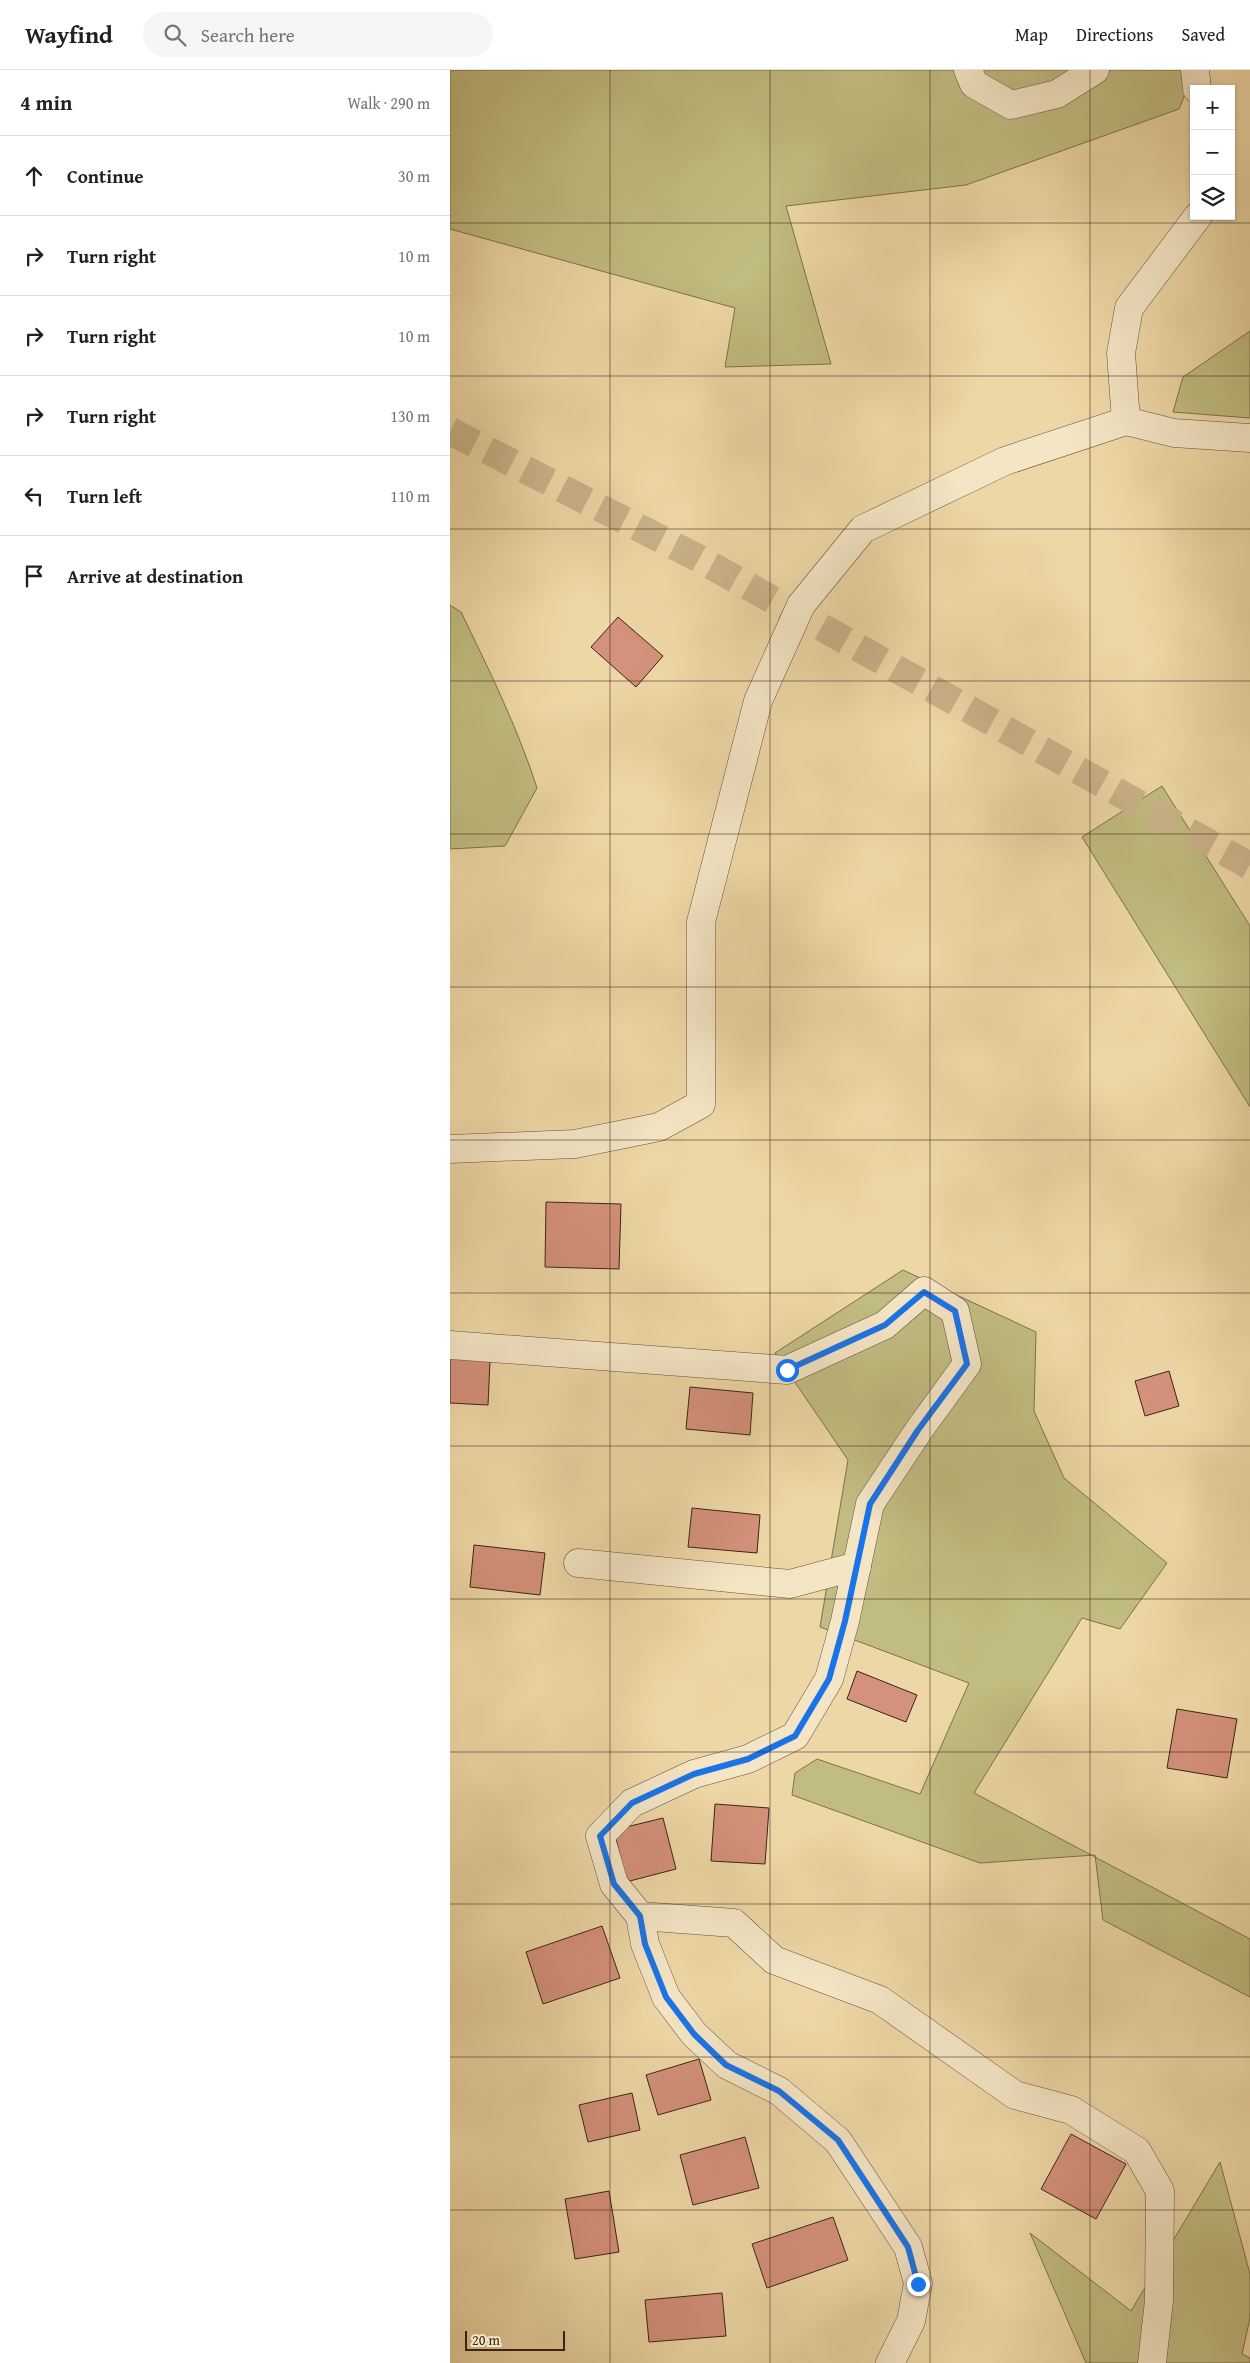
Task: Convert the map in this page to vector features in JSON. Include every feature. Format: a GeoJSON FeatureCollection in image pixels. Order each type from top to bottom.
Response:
{"type":"FeatureCollection","features":[{"type":"Feature","properties":{"kind":"street"},"geometry":{"type":"LineString","coordinates":[[968,70],[974,84],[1011,105],[1057,94],[1095,70]]}},
{"type":"Feature","properties":{"kind":"street"},"geometry":{"type":"LineString","coordinates":[[1195,70],[1196,85]]}},
{"type":"Feature","properties":{"kind":"street"},"geometry":{"type":"LineString","coordinates":[[1126,421],[1120,353],[1129,308],[1195,220]]}},
{"type":"Feature","properties":{"kind":"street"},"geometry":{"type":"LineString","coordinates":[[450,1149],[575,1144],[659,1126],[702,1104],[701,922],[758,701],[801,605],[863,529],[1005,461],[1126,421],[1174,433],[1250,438]]}},
{"type":"Feature","properties":{"kind":"street"},"geometry":{"type":"LineString","coordinates":[[450,1345],[787,1370],[885,1325],[924,1292],[955,1311],[967,1364],[918,1430],[870,1504],[829,1679],[795,1736],[748,1759],[694,1774],[632,1803],[600,1836],[614,1884],[640,1916],[645,1944],[666,1997],[694,2034],[726,2065],[779,2091],[838,2140],[908,2247],[918,2284],[911,2321],[890,2363]]}},
{"type":"Feature","properties":{"kind":"street"},"geometry":{"type":"LineString","coordinates":[[578,1563],[790,1584],[857,1566]]}},
{"type":"Feature","properties":{"kind":"street"},"geometry":{"type":"LineString","coordinates":[[640,1916],[734,1923],[774,1960],[880,2000],[1015,2095],[1071,2110],[1137,2151],[1160,2191],[1159,2300],[1152,2363]]}},
{"type":"Feature","properties":{"kind":"shaded area"},"geometry":{"type":"Polygon","coordinates":[[[450,70],[1195,70],[1179,109],[966,185],[786,206],[831,364],[725,367],[735,308],[450,229],[450,70]]]}},
{"type":"Feature","properties":{"kind":"shaded area"},"geometry":{"type":"Polygon","coordinates":[[[1250,331],[1250,418],[1173,412],[1183,377],[1250,331]]]}},
{"type":"Feature","properties":{"kind":"shaded area"},"geometry":{"type":"Polygon","coordinates":[[[450,605],[461,612],[482,655],[512,720],[537,788],[505,846],[450,849],[450,605]]]}},
{"type":"Feature","properties":{"kind":"shaded area"},"geometry":{"type":"Polygon","coordinates":[[[1162,786],[1250,926],[1250,1107],[1082,837],[1162,786]]]}},
{"type":"Feature","properties":{"kind":"shaded area"},"geometry":{"type":"Polygon","coordinates":[[[903,1270],[1036,1332],[1034,1411],[1064,1478],[1167,1563],[1120,1629],[1082,1618],[974,1793],[1092,1855],[980,1863],[792,1795],[795,1773],[817,1759],[920,1794],[969,1683],[820,1627],[848,1460],[775,1353],[903,1270]]]}},
{"type":"Feature","properties":{"kind":"shaded area"},"geometry":{"type":"Polygon","coordinates":[[[1095,1857],[1250,1939],[1250,1997],[1103,1920],[1095,1857]]]}},
{"type":"Feature","properties":{"kind":"shaded area"},"geometry":{"type":"Polygon","coordinates":[[[1220,2162],[1250,2274],[1250,2318],[1242,2354],[1250,2358],[1250,2363],[1086,2363],[1030,2233],[1131,2311],[1220,2162]]]}},
{"type":"Feature","properties":{"kind":"building"},"geometry":{"type":"Polygon","coordinates":[[[618,617],[663,656],[636,687],[591,647],[618,617]]]}},
{"type":"Feature","properties":{"kind":"building"},"geometry":{"type":"Polygon","coordinates":[[[546,1202],[621,1204],[619,1269],[545,1267],[546,1202]]]}},
{"type":"Feature","properties":{"kind":"building"},"geometry":{"type":"Polygon","coordinates":[[[450,1358],[490,1361],[488,1405],[450,1403],[450,1358]]]}},
{"type":"Feature","properties":{"kind":"building"},"geometry":{"type":"Polygon","coordinates":[[[1169,1371],[1179,1406],[1145,1416],[1135,1381],[1169,1371]]]}},
{"type":"Feature","properties":{"kind":"building"},"geometry":{"type":"Polygon","coordinates":[[[690,1387],[753,1393],[750,1435],[686,1429],[690,1387]]]}},
{"type":"Feature","properties":{"kind":"building"},"geometry":{"type":"Polygon","coordinates":[[[692,1508],[760,1515],[757,1553],[688,1547],[692,1508]]]}},
{"type":"Feature","properties":{"kind":"building"},"geometry":{"type":"Polygon","coordinates":[[[474,1545],[545,1553],[540,1595],[470,1587],[474,1545]]]}},
{"type":"Feature","properties":{"kind":"building"},"geometry":{"type":"Polygon","coordinates":[[[857,1671],[917,1695],[906,1722],[847,1699],[857,1671]]]}},
{"type":"Feature","properties":{"kind":"building"},"geometry":{"type":"Polygon","coordinates":[[[1177,1709],[1237,1719],[1227,1778],[1167,1768],[1177,1709]]]}},
{"type":"Feature","properties":{"kind":"building"},"geometry":{"type":"Polygon","coordinates":[[[715,1804],[769,1808],[765,1864],[711,1861],[715,1804]]]}},
{"type":"Feature","properties":{"kind":"building"},"geometry":{"type":"Polygon","coordinates":[[[663,1818],[676,1869],[626,1882],[614,1830],[663,1818]]]}},
{"type":"Feature","properties":{"kind":"building"},"geometry":{"type":"Polygon","coordinates":[[[602,1926],[620,1978],[543,2004],[526,1952],[602,1926]]]}},
{"type":"Feature","properties":{"kind":"building"},"geometry":{"type":"Polygon","coordinates":[[[699,2059],[711,2100],[658,2115],[646,2075],[699,2059]]]}},
{"type":"Feature","properties":{"kind":"building"},"geometry":{"type":"Polygon","coordinates":[[[632,2093],[640,2130],[588,2142],[579,2105],[632,2093]]]}},
{"type":"Feature","properties":{"kind":"building"},"geometry":{"type":"Polygon","coordinates":[[[1071,2134],[1126,2164],[1096,2219],[1041,2189],[1071,2134]]]}},
{"type":"Feature","properties":{"kind":"building"},"geometry":{"type":"Polygon","coordinates":[[[745,2137],[759,2188],[693,2205],[680,2155],[745,2137]]]}},
{"type":"Feature","properties":{"kind":"building"},"geometry":{"type":"Polygon","coordinates":[[[609,2191],[619,2252],[575,2259],[565,2199],[609,2191]]]}},
{"type":"Feature","properties":{"kind":"building"},"geometry":{"type":"Polygon","coordinates":[[[833,2217],[848,2260],[767,2288],[752,2244],[833,2217]]]}},
{"type":"Feature","properties":{"kind":"building"},"geometry":{"type":"Polygon","coordinates":[[[722,2293],[726,2336],[649,2342],[645,2300],[722,2293]]]}},
{"type":"Feature","properties":{"kind":"tunnel"},"geometry":{"type":"LineString","coordinates":[[450,431],[694,556],[1250,866]]}},
{"type":"Feature","properties":{"kind":"route"},"geometry":{"type":"LineString","coordinates":[[787,1370],[885,1325],[924,1292],[955,1311],[967,1364],[918,1430],[870,1504],[845,1621],[829,1679],[795,1736],[748,1759],[694,1774],[632,1803],[600,1836],[614,1884],[640,1916],[645,1944],[666,1997],[694,2034],[726,2065],[779,2091],[838,2140],[908,2247],[918,2284]]}}]}
